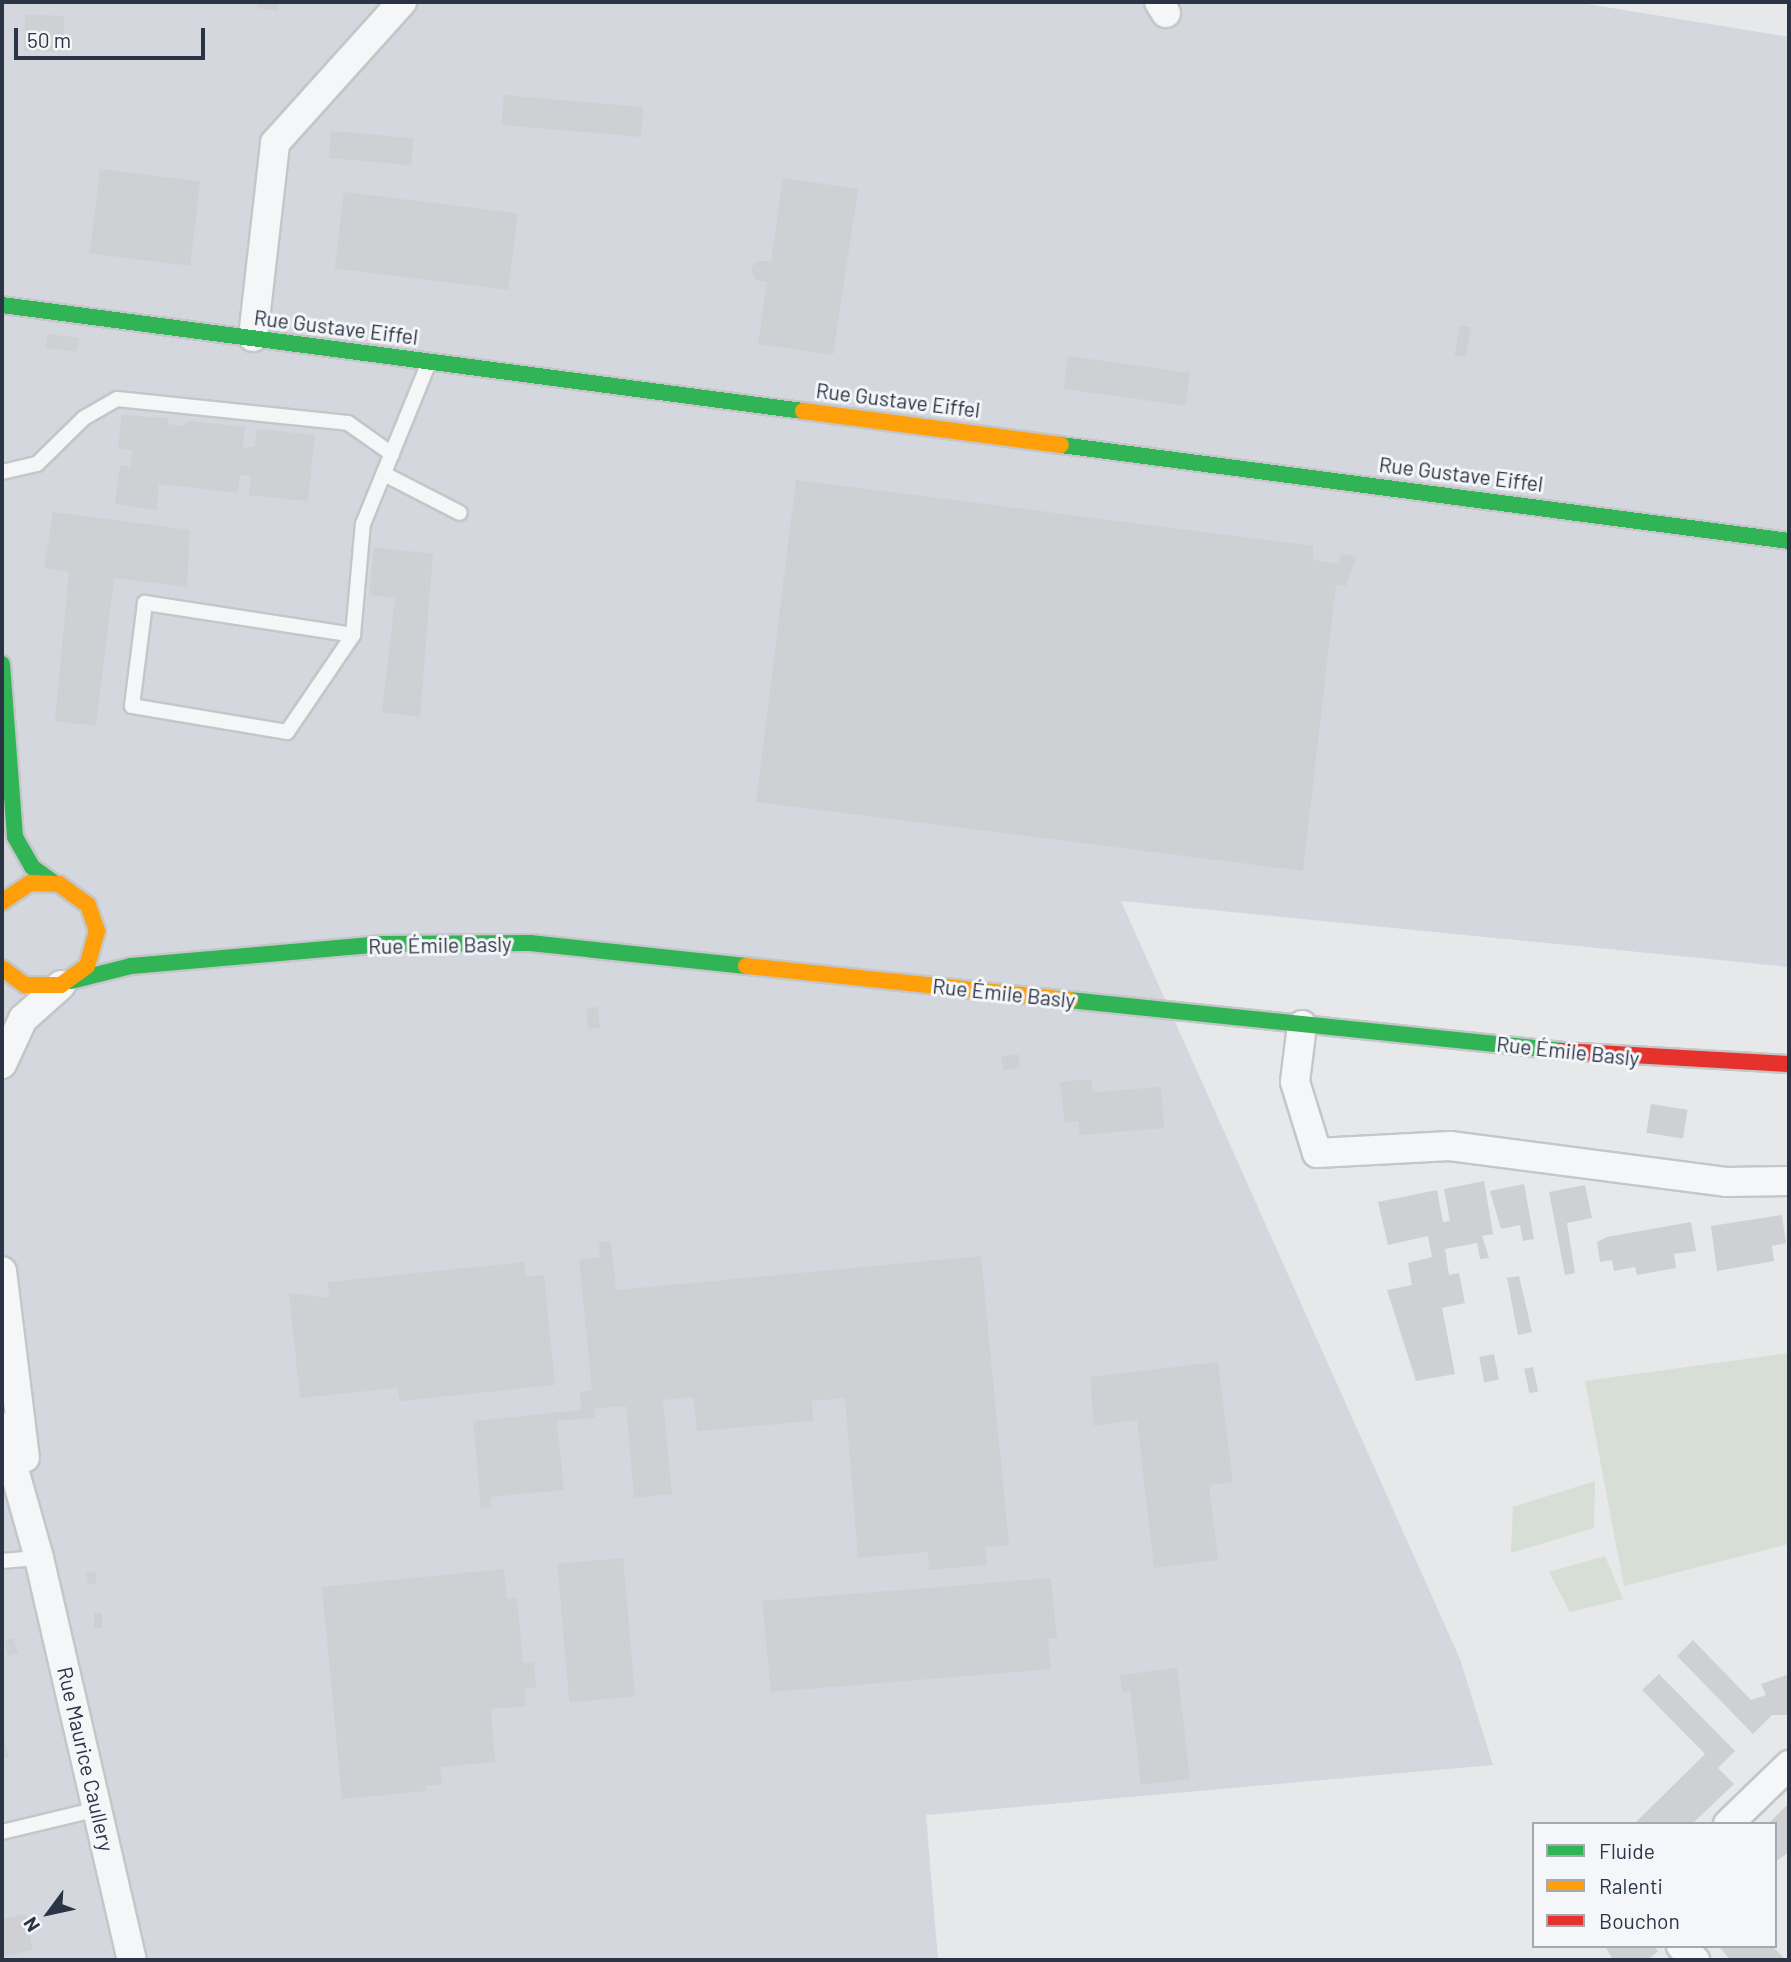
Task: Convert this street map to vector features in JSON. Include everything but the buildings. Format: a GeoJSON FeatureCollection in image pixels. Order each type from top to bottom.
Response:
{"type":"FeatureCollection","features":[{"type":"Feature","properties":{"kind":"street"},"geometry":{"type":"LineString","coordinates":[[253,337],[275,143],[402,2]]}},
{"type":"Feature","properties":{"kind":"street","name":"Rue Gustave Eiffel"},"geometry":{"type":"LineString","coordinates":[[2,305],[1789,541]]}},
{"type":"Feature","properties":{"kind":"street"},"geometry":{"type":"LineString","coordinates":[[2,664],[15,836],[32,867],[53,882],[72,890],[116,933]]}},
{"type":"Feature","properties":{"kind":"street"},"geometry":{"type":"LineString","coordinates":[[2,902],[23,886],[53,882]]}},
{"type":"Feature","properties":{"kind":"street"},"geometry":{"type":"LineString","coordinates":[[2,1065],[23,1020],[66,983],[94,953],[91,911]]}},
{"type":"Feature","properties":{"kind":"street","name":"Rue Émile Basly"},"geometry":{"type":"LineString","coordinates":[[66,983],[131,966],[219,961],[418,942],[530,943],[1639,1059],[1789,1064]]}},
{"type":"Feature","properties":{"kind":"street","name":"Rue Émile Basly"},"geometry":{"type":"LineString","coordinates":[[147,947],[219,961]]}},
{"type":"Feature","properties":{"kind":"street"},"geometry":{"type":"LineString","coordinates":[[2,968],[25,985],[66,983]]}},
{"type":"Feature","properties":{"kind":"street"},"geometry":{"type":"LineString","coordinates":[[1302,1025],[1295,1082],[1317,1153],[1460,1147],[1726,1182],[1789,1181]]}},
{"type":"Feature","properties":{"kind":"street","name":"Rue Maurice Caullery"},"geometry":{"type":"LineString","coordinates":[[2,1271],[39,1558]]}},
{"type":"Feature","properties":{"kind":"street","name":"Rue Maurice Caullery"},"geometry":{"type":"LineString","coordinates":[[2,1427],[39,1558],[132,1960]]}},
{"type":"Feature","properties":{"kind":"street"},"geometry":{"type":"LineString","coordinates":[[1730,1822],[1789,1765]]}},
{"type":"Feature","properties":{"kind":"lane"},"geometry":{"type":"LineString","coordinates":[[353,635],[145,603],[132,706],[287,732],[353,635],[363,524],[430,360]]}},
{"type":"Feature","properties":{"kind":"lane"},"geometry":{"type":"LineString","coordinates":[[2,472],[37,464],[84,418],[117,399],[348,423],[392,454]]}},
{"type":"Feature","properties":{"kind":"lane"},"geometry":{"type":"LineString","coordinates":[[384,474],[460,513]]}},
{"type":"Feature","properties":{"kind":"lane"},"geometry":{"type":"LineString","coordinates":[[2,1561],[39,1558]]}},
{"type":"Feature","properties":{"kind":"lane"},"geometry":{"type":"LineString","coordinates":[[2,1832],[98,1809]]}},
{"type":"Feature","properties":{"kind":"shaded area"},"geometry":{"type":"Polygon","coordinates":[[[2,2],[1575,2],[1789,37],[1789,967],[1121,901],[1460,1659],[1493,1765],[926,1815],[938,1960],[2,1960],[2,2]]]}},
{"type":"Feature","properties":{"kind":"shaded area"},"geometry":{"type":"Polygon","coordinates":[[[1789,1353],[1789,1544],[1624,1586],[1585,1381],[1789,1353]]]}},
{"type":"Feature","properties":{"kind":"shaded area"},"geometry":{"type":"Polygon","coordinates":[[[1595,1481],[1594,1528],[1511,1553],[1513,1507],[1595,1481]]]}},
{"type":"Feature","properties":{"kind":"shaded area"},"geometry":{"type":"Polygon","coordinates":[[[1605,1556],[1623,1599],[1570,1612],[1549,1572],[1605,1556]]]}},
{"type":"Feature","properties":{"kind":"traffic: fast"},"geometry":{"type":"LineString","coordinates":[[2,305],[803,411]]}},
{"type":"Feature","properties":{"kind":"traffic: fast"},"geometry":{"type":"LineString","coordinates":[[1061,445],[1789,541]]}},
{"type":"Feature","properties":{"kind":"traffic: fast"},"geometry":{"type":"LineString","coordinates":[[2,664],[15,837],[32,867],[53,882]]}},
{"type":"Feature","properties":{"kind":"traffic: fast"},"geometry":{"type":"LineString","coordinates":[[71,981],[131,966],[383,944],[530,943],[746,966]]}},
{"type":"Feature","properties":{"kind":"traffic: fast"},"geometry":{"type":"LineString","coordinates":[[1070,1000],[1562,1051]]}},
{"type":"Feature","properties":{"kind":"traffic: slow"},"geometry":{"type":"LineString","coordinates":[[803,411],[1061,445]]}},
{"type":"Feature","properties":{"kind":"traffic: slow"},"geometry":{"type":"LineString","coordinates":[[2,902],[30,883],[59,884],[88,905],[97,931],[87,966],[61,985],[25,985],[2,968]]}},
{"type":"Feature","properties":{"kind":"traffic: slow"},"geometry":{"type":"LineString","coordinates":[[746,966],[1070,1000]]}},
{"type":"Feature","properties":{"kind":"traffic: jam"},"geometry":{"type":"LineString","coordinates":[[1562,1051],[1789,1064]]}}]}
